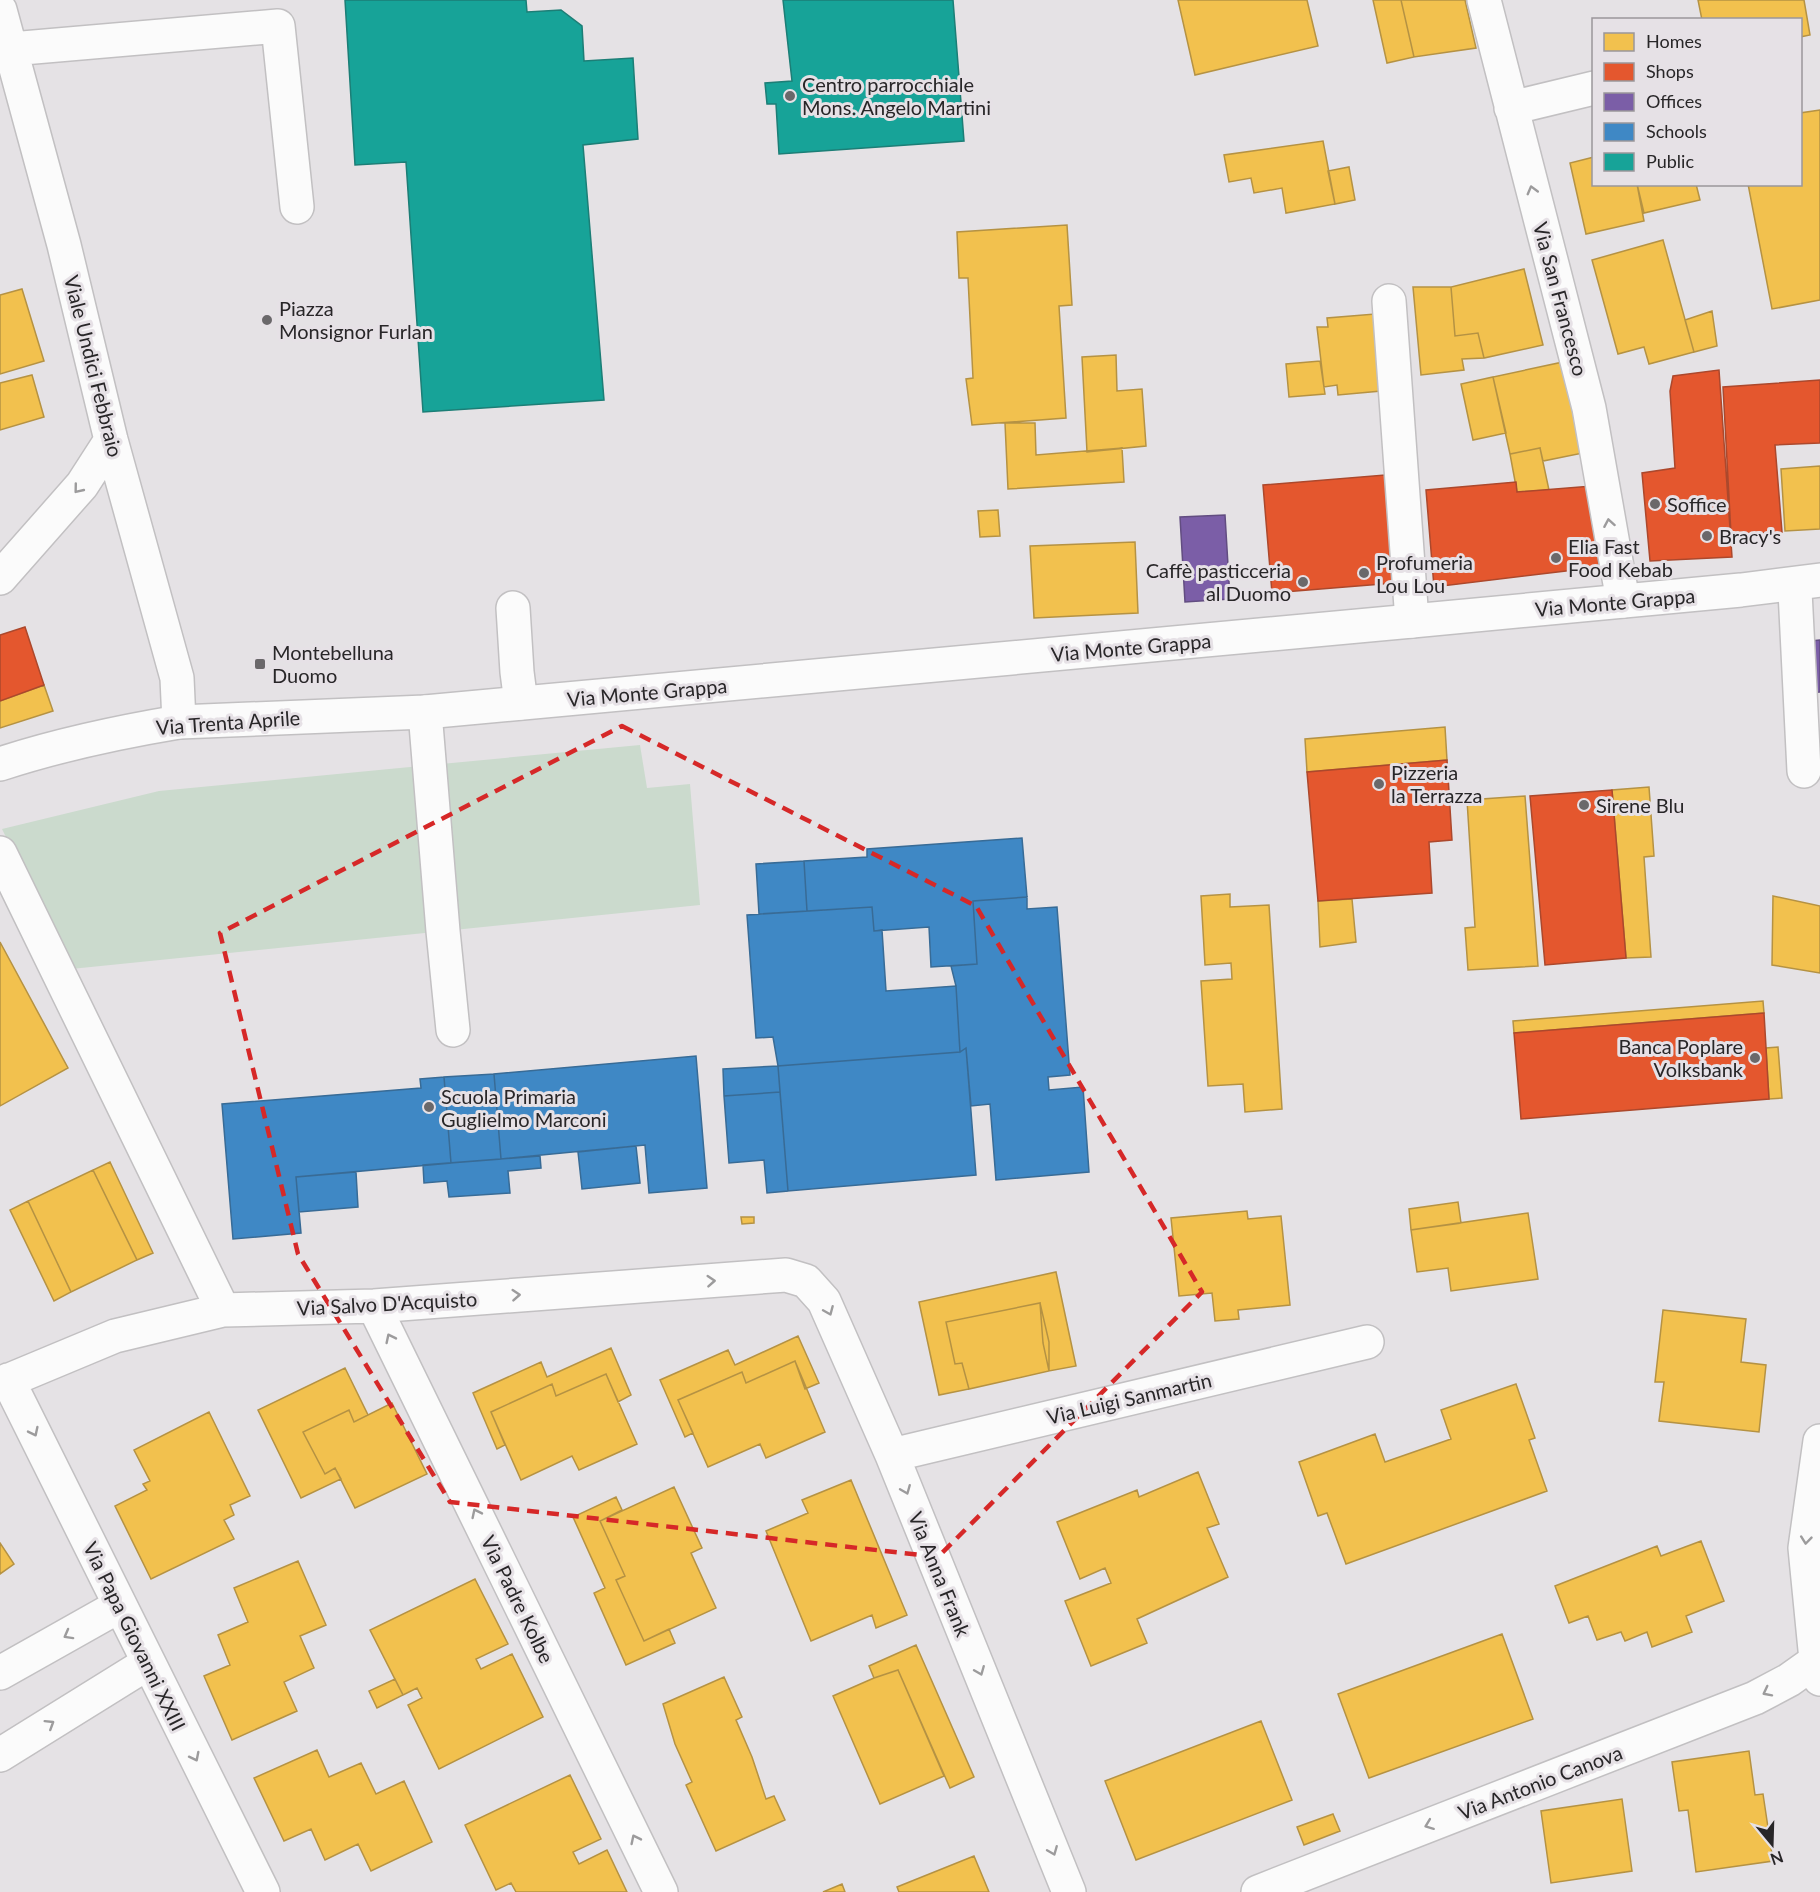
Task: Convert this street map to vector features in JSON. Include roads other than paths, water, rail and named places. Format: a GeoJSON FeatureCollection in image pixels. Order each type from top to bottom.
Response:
{"type":"FeatureCollection","features":[{"type":"Feature","properties":{"kind":"street","name":"Via San Francesco"},"geometry":{"type":"LineString","coordinates":[[1484,0],[1589,408],[1623,601]]}},
{"type":"Feature","properties":{"kind":"street","name":"Viale Undici Febbraio"},"geometry":{"type":"LineString","coordinates":[[0,10],[64,244],[111,440],[177,678],[179,722]]}},
{"type":"Feature","properties":{"kind":"street"},"geometry":{"type":"LineString","coordinates":[[11,49],[278,13],[297,207]]}},
{"type":"Feature","properties":{"kind":"street"},"geometry":{"type":"LineString","coordinates":[[1511,108],[1592,88]]}},
{"type":"Feature","properties":{"kind":"street"},"geometry":{"type":"LineString","coordinates":[[1389,301],[1412,621]]}},
{"type":"Feature","properties":{"kind":"street"},"geometry":{"type":"LineString","coordinates":[[0,578],[82,485],[111,440]]}},
{"type":"Feature","properties":{"kind":"street"},"geometry":{"type":"LineString","coordinates":[[1804,771],[1812,588]]}},
{"type":"Feature","properties":{"kind":"street","name":"Via Monte Grappa"},"geometry":{"type":"LineString","coordinates":[[521,703],[1741,590],[1812,588]]}},
{"type":"Feature","properties":{"kind":"street"},"geometry":{"type":"LineString","coordinates":[[513,608],[521,703]]}},
{"type":"Feature","properties":{"kind":"street","name":"Via Trenta Aprile"},"geometry":{"type":"LineString","coordinates":[[0,764],[62,746],[179,722],[425,712],[521,703]]}},
{"type":"Feature","properties":{"kind":"street"},"geometry":{"type":"LineString","coordinates":[[425,712],[453,1030]]}},
{"type":"Feature","properties":{"kind":"street"},"geometry":{"type":"LineString","coordinates":[[0,853],[222,1310]]}},
{"type":"Feature","properties":{"kind":"street","name":"Via Salvo D'Acquisto"},"geometry":{"type":"LineString","coordinates":[[4,1382],[115,1336],[222,1310],[374,1306],[786,1275]]}},
{"type":"Feature","properties":{"kind":"street","name":"Via Anna Frank"},"geometry":{"type":"LineString","coordinates":[[786,1275],[806,1281],[824,1301],[892,1455],[1070,1892]]}},
{"type":"Feature","properties":{"kind":"street","name":"Via Padre Kolbe"},"geometry":{"type":"LineString","coordinates":[[374,1306],[661,1892]]}},
{"type":"Feature","properties":{"kind":"street","name":"Via Luigi Sanmartin"},"geometry":{"type":"LineString","coordinates":[[892,1455],[1367,1342]]}},
{"type":"Feature","properties":{"kind":"street","name":"Via Papa Giovanni XXIII"},"geometry":{"type":"LineString","coordinates":[[4,1382],[263,1892]]}},
{"type":"Feature","properties":{"kind":"street"},"geometry":{"type":"LineString","coordinates":[[1818,1666],[1805,1548],[1820,1441]]}},
{"type":"Feature","properties":{"kind":"street"},"geometry":{"type":"LineString","coordinates":[[0,1673],[119,1606]]}},
{"type":"Feature","properties":{"kind":"street"},"geometry":{"type":"LineString","coordinates":[[0,1755],[148,1663]]}},
{"type":"Feature","properties":{"kind":"street","name":"Via Antonio Canova"},"geometry":{"type":"LineString","coordinates":[[1258,1892],[1755,1698],[1818,1666]]}},
{"type":"Feature","properties":{"kind":"place","name":"Centro parrocchiale Mons. Angelo Martini"},"geometry":{"type":"Point","coordinates":[790,96]}},
{"type":"Feature","properties":{"kind":"place","name":"Piazza Monsignor Furlan"},"geometry":{"type":"Point","coordinates":[267,320]}},
{"type":"Feature","properties":{"kind":"place","name":"Soffice"},"geometry":{"type":"Point","coordinates":[1655,504]}},
{"type":"Feature","properties":{"kind":"place","name":"Bracy's"},"geometry":{"type":"Point","coordinates":[1707,536]}},
{"type":"Feature","properties":{"kind":"place","name":"Elia Fast Food Kebab"},"geometry":{"type":"Point","coordinates":[1556,558]}},
{"type":"Feature","properties":{"kind":"place","name":"Profumeria Lou Lou"},"geometry":{"type":"Point","coordinates":[1364,573]}},
{"type":"Feature","properties":{"kind":"place","name":"Caffè pasticceria al Duomo"},"geometry":{"type":"Point","coordinates":[1303,582]}},
{"type":"Feature","properties":{"kind":"place","name":"Montebelluna Duomo"},"geometry":{"type":"Point","coordinates":[260,664]}},
{"type":"Feature","properties":{"kind":"place","name":"Pizzeria la Terrazza"},"geometry":{"type":"Point","coordinates":[1379,784]}},
{"type":"Feature","properties":{"kind":"place","name":"Sirene Blu"},"geometry":{"type":"Point","coordinates":[1584,805]}},
{"type":"Feature","properties":{"kind":"place","name":"Banca Poplare Volksbank"},"geometry":{"type":"Point","coordinates":[1755,1058]}},
{"type":"Feature","properties":{"kind":"place","name":"Scuola Primaria Guglielmo Marconi"},"geometry":{"type":"Point","coordinates":[429,1107]}}]}
